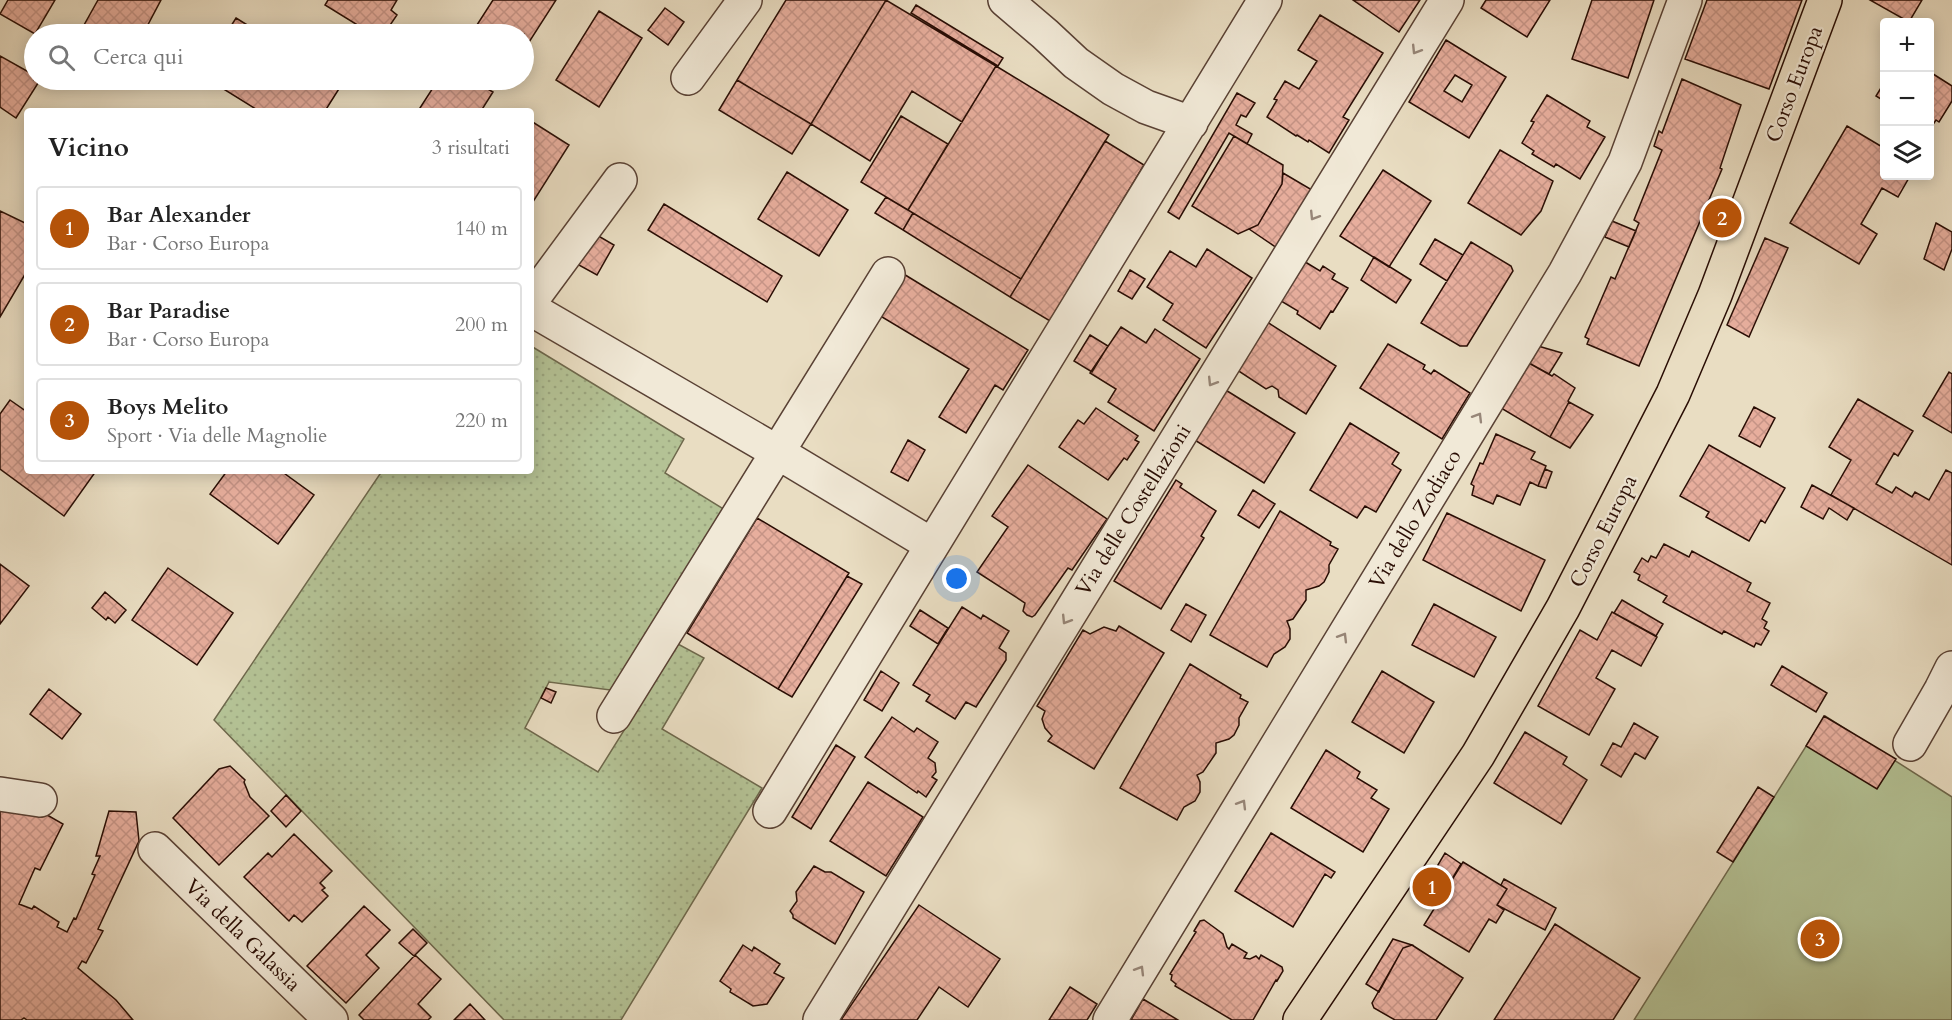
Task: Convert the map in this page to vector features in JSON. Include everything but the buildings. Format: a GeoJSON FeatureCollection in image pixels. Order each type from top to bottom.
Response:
{"type":"FeatureCollection","features":[{"type":"Feature","properties":{"kind":"main road","name":"Corso Europa"},"geometry":{"type":"LineString","coordinates":[[1299,1020],[1478,755],[1563,608],[1673,394],[1715,295],[1826,0]]}},
{"type":"Feature","properties":{"kind":"street"},"geometry":{"type":"LineString","coordinates":[[688,78],[745,0]]}},
{"type":"Feature","properties":{"kind":"street"},"geometry":{"type":"LineString","coordinates":[[1005,0],[1076,63],[1113,90],[1146,107],[1191,123]]}},
{"type":"Feature","properties":{"kind":"street"},"geometry":{"type":"LineString","coordinates":[[770,811],[1265,0]]}},
{"type":"Feature","properties":{"kind":"street","name":"Via delle Costellazioni"},"geometry":{"type":"LineString","coordinates":[[820,1020],[1447,0]]}},
{"type":"Feature","properties":{"kind":"street","name":"Via dello Zodiaco"},"geometry":{"type":"LineString","coordinates":[[1110,1020],[1565,273],[1625,162],[1685,0]]}},
{"type":"Feature","properties":{"kind":"street"},"geometry":{"type":"LineString","coordinates":[[534,297],[620,180]]}},
{"type":"Feature","properties":{"kind":"street"},"geometry":{"type":"LineString","coordinates":[[614,716],[888,274]]}},
{"type":"Feature","properties":{"kind":"street"},"geometry":{"type":"LineString","coordinates":[[534,310],[932,545]]}},
{"type":"Feature","properties":{"kind":"street"},"geometry":{"type":"LineString","coordinates":[[1910,744],[1952,668]]}},
{"type":"Feature","properties":{"kind":"street"},"geometry":{"type":"LineString","coordinates":[[0,794],[40,800]]}},
{"type":"Feature","properties":{"kind":"street","name":"Via della Galassia"},"geometry":{"type":"LineString","coordinates":[[155,849],[331,1020]]}},
{"type":"Feature","properties":{"kind":"green space"},"geometry":{"type":"Polygon","coordinates":[[[534,348],[684,439],[665,473],[730,513],[618,691],[549,682],[525,728],[598,772],[678,644],[704,658],[662,729],[762,788],[621,1020],[504,1020],[214,720],[380,474],[534,474],[534,348]]]}},
{"type":"Feature","properties":{"kind":"green space"},"geometry":{"type":"Polygon","coordinates":[[[1825,716],[1952,797],[1952,1020],[1634,1020],[1825,716]]]}},
{"type":"Feature","properties":{"kind":"place","name":"Bar Paradise"},"geometry":{"type":"Point","coordinates":[1722,218]}},
{"type":"Feature","properties":{"kind":"place","name":"Bar Alexander"},"geometry":{"type":"Point","coordinates":[1432,887]}},
{"type":"Feature","properties":{"kind":"place","name":"Boys Melito"},"geometry":{"type":"Point","coordinates":[1820,939]}}]}
